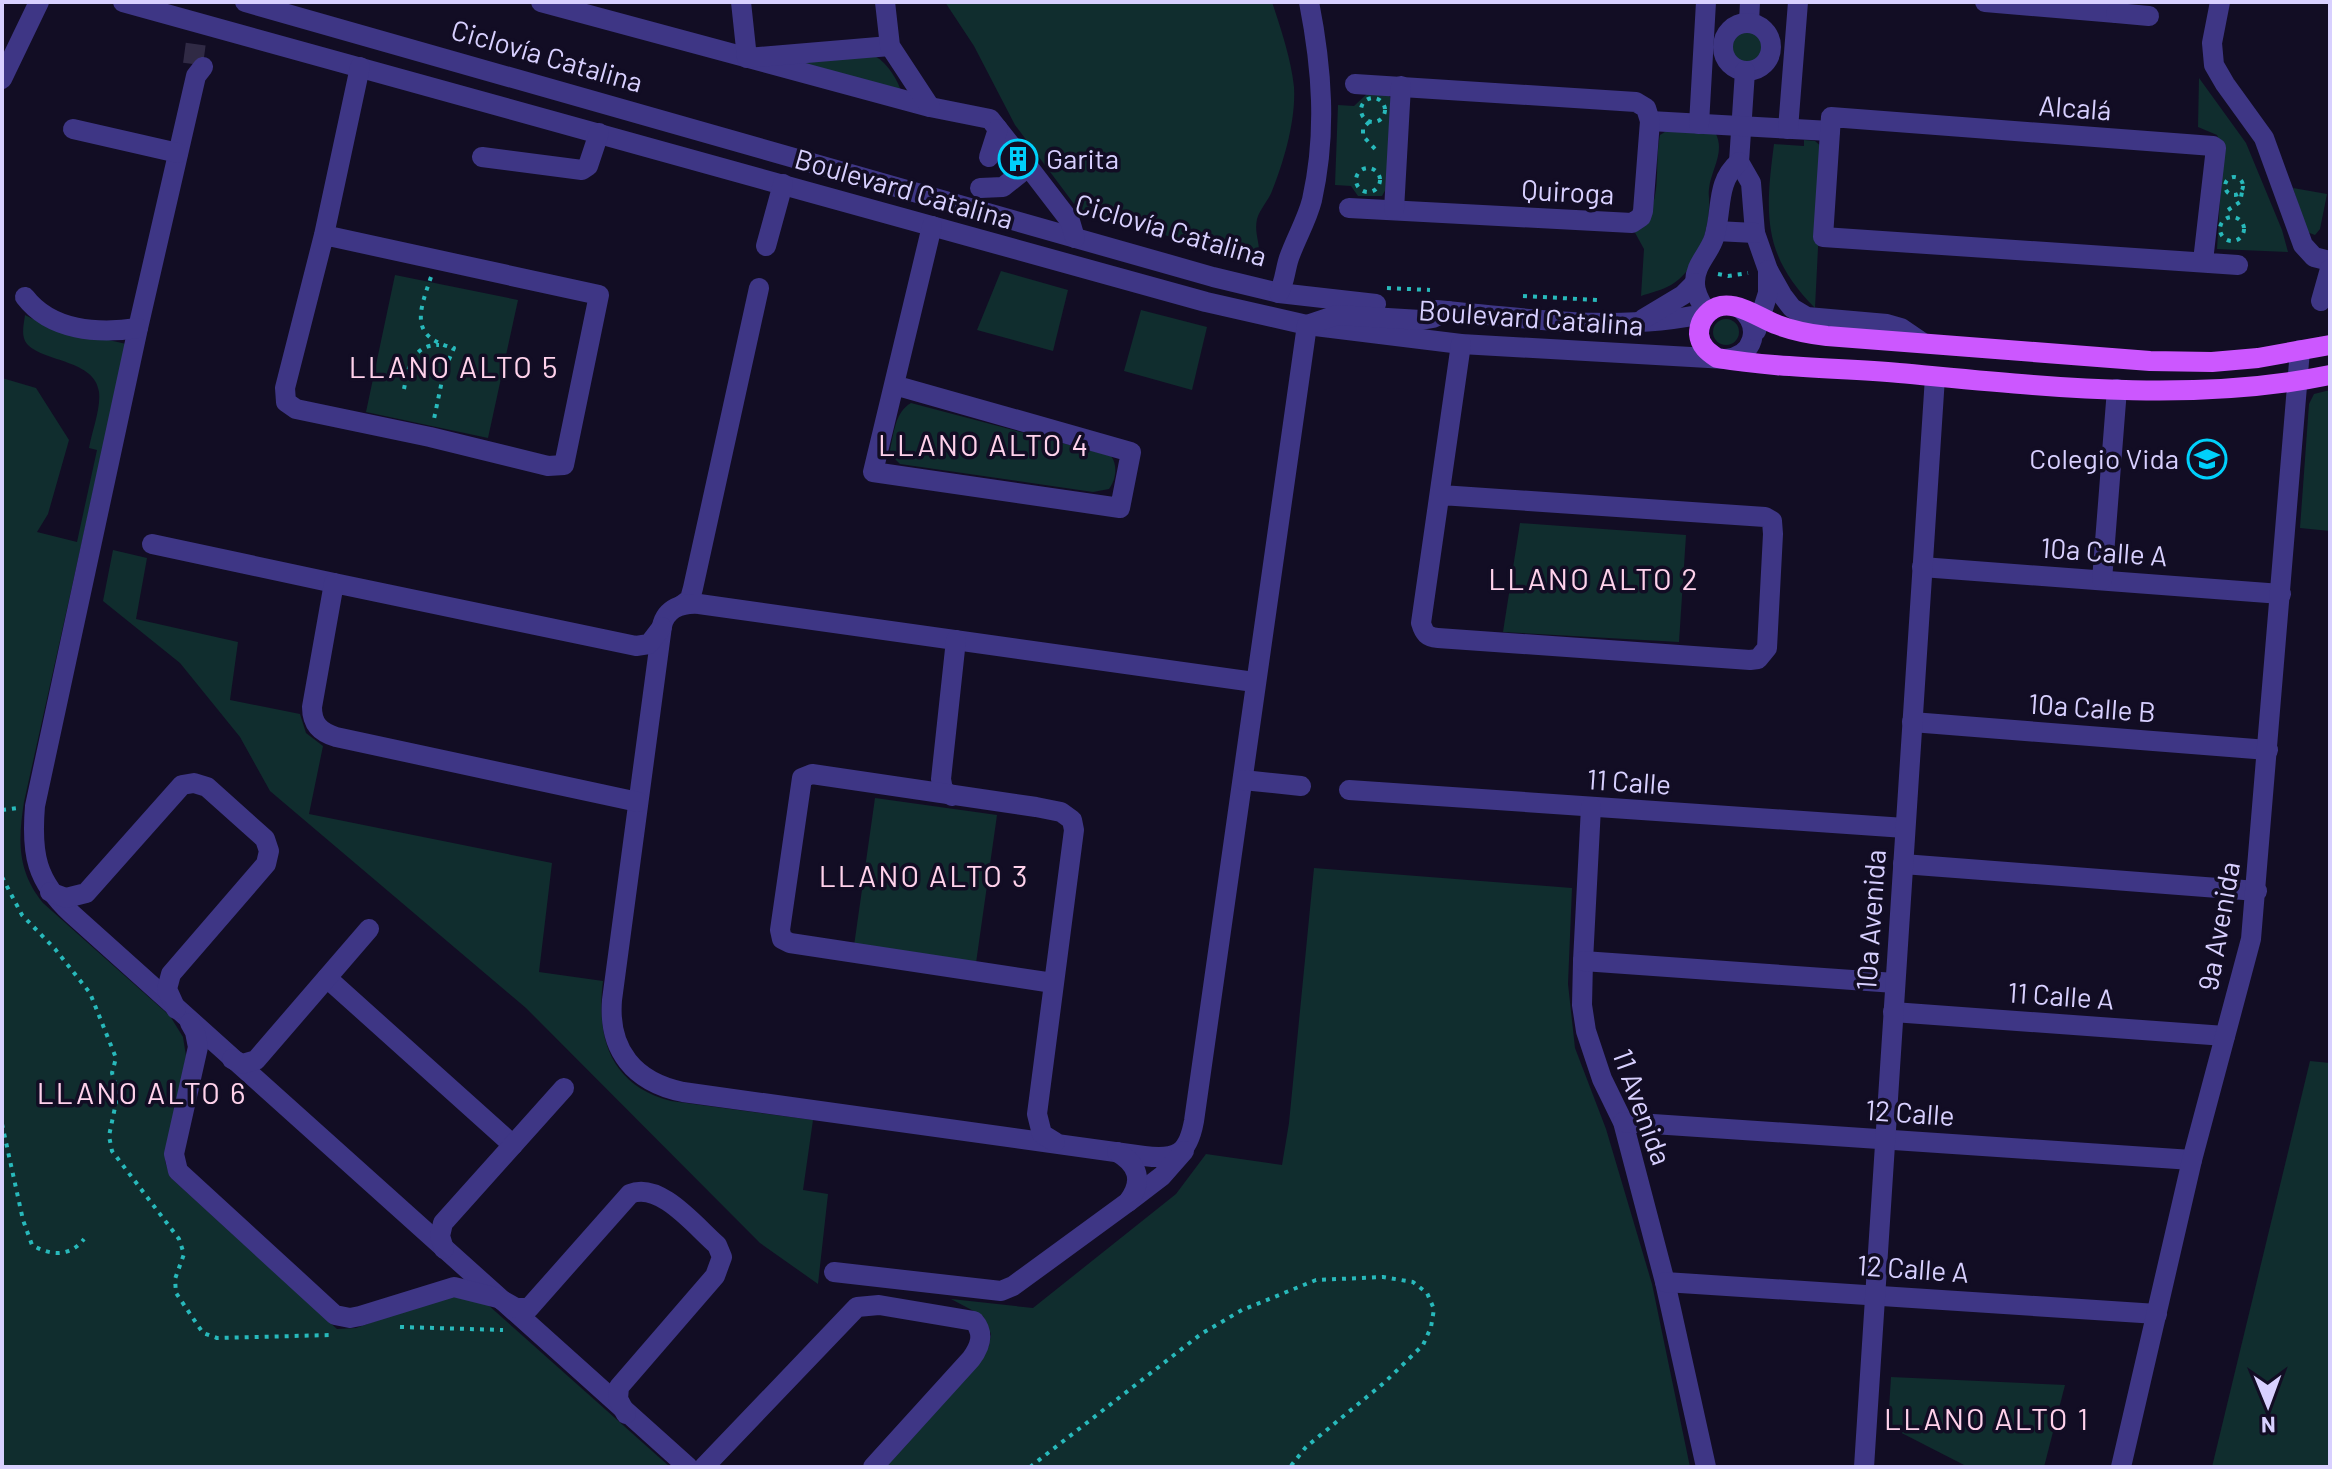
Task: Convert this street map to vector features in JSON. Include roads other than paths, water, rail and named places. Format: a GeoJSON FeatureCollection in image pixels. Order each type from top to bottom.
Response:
{"type":"FeatureCollection","features":[{"type":"Feature","properties":{"kind":"main road"},"geometry":{"type":"LineString","coordinates":[[2330,345],[2258,358],[2212,362],[2150,361],[1827,336],[1800,332],[1723,305],[1707,313],[1699,329],[1703,346],[1717,358],[1935,377],[2117,389],[2210,391],[2297,382],[2330,375]]}},
{"type":"Feature","properties":{"kind":"street"},"geometry":{"type":"LineString","coordinates":[[2,79],[39,2]]}},
{"type":"Feature","properties":{"kind":"street","name":"Boulevard Catalina"},"geometry":{"type":"LineString","coordinates":[[123,2],[205,34],[360,67],[1206,302],[1307,325],[1461,344],[1726,359]]}},
{"type":"Feature","properties":{"kind":"street","name":"Boulevard Catalina"},"geometry":{"type":"LineString","coordinates":[[245,2],[1279,293],[1448,311],[1633,323],[1667,321],[1707,313]]}},
{"type":"Feature","properties":{"kind":"street"},"geometry":{"type":"LineString","coordinates":[[541,2],[930,107],[990,119],[1070,221],[1075,238]]}},
{"type":"Feature","properties":{"kind":"street"},"geometry":{"type":"LineString","coordinates":[[741,2],[747,58]]}},
{"type":"Feature","properties":{"kind":"street"},"geometry":{"type":"LineString","coordinates":[[885,2],[890,46],[930,107]]}},
{"type":"Feature","properties":{"kind":"street"},"geometry":{"type":"LineString","coordinates":[[1279,293],[1285,281],[1288,260],[1312,199],[1321,130],[1321,62],[1309,2]]}},
{"type":"Feature","properties":{"kind":"street"},"geometry":{"type":"LineString","coordinates":[[1699,124],[1706,2]]}},
{"type":"Feature","properties":{"kind":"street"},"geometry":{"type":"LineString","coordinates":[[1788,129],[1798,2]]}},
{"type":"Feature","properties":{"kind":"street"},"geometry":{"type":"LineString","coordinates":[[1985,2],[2117,7],[2149,16]]}},
{"type":"Feature","properties":{"kind":"street"},"geometry":{"type":"LineString","coordinates":[[2220,2],[2212,43],[2212,58],[2217,71],[2264,138],[2306,249],[2314,257],[2330,261]]}},
{"type":"Feature","properties":{"kind":"street"},"geometry":{"type":"LineString","coordinates":[[1750,12],[1767,32],[1772,48],[1761,67],[1745,71],[1732,66],[1723,45],[1730,30],[1750,12]]}},
{"type":"Feature","properties":{"kind":"street"},"geometry":{"type":"LineString","coordinates":[[747,58],[890,46]]}},
{"type":"Feature","properties":{"kind":"street"},"geometry":{"type":"LineString","coordinates":[[324,235],[599,295],[564,465],[548,466],[296,409],[286,402],[285,388],[324,235],[360,67]]}},
{"type":"Feature","properties":{"kind":"street"},"geometry":{"type":"LineString","coordinates":[[197,69],[35,806],[35,854],[43,880],[50,891],[182,1014],[688,1467]]}},
{"type":"Feature","properties":{"kind":"street"},"geometry":{"type":"LineString","coordinates":[[1745,71],[1739,162],[1751,183],[1754,225],[1768,269],[1792,308],[1807,317],[1887,324],[1901,328],[1923,343]]}},
{"type":"Feature","properties":{"kind":"street"},"geometry":{"type":"LineString","coordinates":[[1355,84],[1636,102],[1646,108],[1650,121],[1742,126]]}},
{"type":"Feature","properties":{"kind":"street"},"geometry":{"type":"LineString","coordinates":[[1394,210],[1401,86]]}},
{"type":"Feature","properties":{"kind":"street","name":"Alcalá"},"geometry":{"type":"LineString","coordinates":[[1742,126],[1830,131],[1831,117],[2213,146],[2216,148],[2203,261]]}},
{"type":"Feature","properties":{"kind":"street","name":"Quiroga"},"geometry":{"type":"LineString","coordinates":[[1349,208],[1632,223],[1641,217],[1643,211],[1650,121]]}},
{"type":"Feature","properties":{"kind":"street"},"geometry":{"type":"LineString","coordinates":[[73,129],[178,153]]}},
{"type":"Feature","properties":{"kind":"street"},"geometry":{"type":"LineString","coordinates":[[973,209],[998,129]]}},
{"type":"Feature","properties":{"kind":"street"},"geometry":{"type":"LineString","coordinates":[[1830,131],[1823,237],[2238,265]]}},
{"type":"Feature","properties":{"kind":"street"},"geometry":{"type":"LineString","coordinates":[[482,157],[582,170],[588,166],[599,133]]}},
{"type":"Feature","properties":{"kind":"street"},"geometry":{"type":"LineString","coordinates":[[985,171],[1003,187],[1023,160]]}},
{"type":"Feature","properties":{"kind":"street"},"geometry":{"type":"LineString","coordinates":[[1633,323],[1666,306],[1696,278],[1713,242],[1722,185],[1729,170],[1739,162]]}},
{"type":"Feature","properties":{"kind":"street"},"geometry":{"type":"LineString","coordinates":[[766,246],[783,184]]}},
{"type":"Feature","properties":{"kind":"street"},"geometry":{"type":"LineString","coordinates":[[1717,224],[1754,225]]}},
{"type":"Feature","properties":{"kind":"street"},"geometry":{"type":"LineString","coordinates":[[894,385],[1131,452],[1120,508],[873,472],[932,226]]}},
{"type":"Feature","properties":{"kind":"street"},"geometry":{"type":"LineString","coordinates":[[1726,359],[1743,354],[1753,339],[1750,313],[1768,293],[1768,269]]}},
{"type":"Feature","properties":{"kind":"street"},"geometry":{"type":"LineString","coordinates":[[2321,301],[2330,269]]}},
{"type":"Feature","properties":{"kind":"street"},"geometry":{"type":"LineString","coordinates":[[1696,278],[1697,294],[1707,313]]}},
{"type":"Feature","properties":{"kind":"street"},"geometry":{"type":"LineString","coordinates":[[759,288],[690,599],[666,615],[662,626],[611,1010],[621,1050],[643,1077],[661,1087],[683,1092],[1117,1152],[1167,1157],[1180,1153],[1186,1147]]}},
{"type":"Feature","properties":{"kind":"street"},"geometry":{"type":"LineString","coordinates":[[25,297],[36,311],[67,325],[97,330],[138,328]]}},
{"type":"Feature","properties":{"kind":"street"},"geometry":{"type":"LineString","coordinates":[[834,1272],[1005,1290],[1162,1176],[1186,1147],[1194,1121],[1307,325],[1337,315],[1421,320],[1448,311]]}},
{"type":"Feature","properties":{"kind":"street"},"geometry":{"type":"LineString","coordinates":[[1441,495],[1765,517],[1772,521],[1773,534],[1767,648],[1758,659],[1750,660],[1431,638],[1424,632],[1421,623],[1461,344]]}},
{"type":"Feature","properties":{"kind":"street","name":"9a Avenida"},"geometry":{"type":"LineString","coordinates":[[2121,1467],[2192,1160],[2251,939],[2300,350]]}},
{"type":"Feature","properties":{"kind":"street","name":"10a Avenida"},"geometry":{"type":"LineString","coordinates":[[1864,1467],[1935,377]]}},
{"type":"Feature","properties":{"kind":"street"},"geometry":{"type":"LineString","coordinates":[[2102,580],[2117,389]]}},
{"type":"Feature","properties":{"kind":"street"},"geometry":{"type":"LineString","coordinates":[[152,544],[636,646],[649,644],[662,626]]}},
{"type":"Feature","properties":{"kind":"street","name":"10a Calle A"},"geometry":{"type":"LineString","coordinates":[[1922,567],[2281,594]]}},
{"type":"Feature","properties":{"kind":"street"},"geometry":{"type":"LineString","coordinates":[[334,583],[312,707],[312,718],[320,730],[336,737],[638,802]]}},
{"type":"Feature","properties":{"kind":"street"},"geometry":{"type":"LineString","coordinates":[[682,605],[699,604],[1254,682]]}},
{"type":"Feature","properties":{"kind":"street"},"geometry":{"type":"LineString","coordinates":[[952,796],[943,790],[941,779],[956,640]]}},
{"type":"Feature","properties":{"kind":"street","name":"10a Calle B"},"geometry":{"type":"LineString","coordinates":[[1912,722],[2268,750]]}},
{"type":"Feature","properties":{"kind":"street"},"geometry":{"type":"LineString","coordinates":[[1053,983],[790,943],[782,939],[780,930],[802,778],[812,774],[1051,810],[1072,820],[1074,830],[1037,1122],[1042,1134],[1063,1145]]}},
{"type":"Feature","properties":{"kind":"street"},"geometry":{"type":"LineString","coordinates":[[1243,780],[1301,786]]}},
{"type":"Feature","properties":{"kind":"street"},"geometry":{"type":"LineString","coordinates":[[50,891],[66,898],[86,893],[177,787],[188,783],[207,787],[265,839],[269,851],[266,864],[171,974],[167,989],[195,1032],[198,1047],[174,1154],[178,1171],[329,1311],[343,1317],[360,1316],[454,1287],[498,1298],[516,1308],[534,1306],[630,1194],[640,1191],[660,1195],[717,1245],[722,1257],[715,1276],[619,1387],[618,1399],[626,1414]]}},
{"type":"Feature","properties":{"kind":"street","name":"11 Calle"},"geometry":{"type":"LineString","coordinates":[[1349,790],[1905,828]]}},
{"type":"Feature","properties":{"kind":"street","name":"11 Avenida"},"geometry":{"type":"LineString","coordinates":[[1591,807],[1582,1005],[1586,1031],[1602,1079],[1623,1122],[1665,1282],[1706,1467]]}},
{"type":"Feature","properties":{"kind":"street"},"geometry":{"type":"LineString","coordinates":[[1903,864],[2257,891]]}},
{"type":"Feature","properties":{"kind":"street"},"geometry":{"type":"LineString","coordinates":[[232,1059],[242,1064],[256,1060],[369,929]]}},
{"type":"Feature","properties":{"kind":"street"},"geometry":{"type":"LineString","coordinates":[[1583,961],[1895,983]]}},
{"type":"Feature","properties":{"kind":"street"},"geometry":{"type":"LineString","coordinates":[[327,978],[513,1145]]}},
{"type":"Feature","properties":{"kind":"street","name":"11 Calle A"},"geometry":{"type":"LineString","coordinates":[[1893,1012],[2225,1036]]}},
{"type":"Feature","properties":{"kind":"street"},"geometry":{"type":"LineString","coordinates":[[444,1249],[440,1236],[443,1223],[564,1088]]}},
{"type":"Feature","properties":{"kind":"street","name":"12 Calle"},"geometry":{"type":"LineString","coordinates":[[1623,1122],[2192,1160]]}},
{"type":"Feature","properties":{"kind":"street"},"geometry":{"type":"LineString","coordinates":[[1117,1152],[1131,1162],[1137,1172],[1136,1189],[1128,1202]]}},
{"type":"Feature","properties":{"kind":"street","name":"12 Calle A"},"geometry":{"type":"LineString","coordinates":[[1665,1282],[2157,1314]]}},
{"type":"Feature","properties":{"kind":"street"},"geometry":{"type":"LineString","coordinates":[[704,1467],[857,1307],[879,1305],[974,1321],[981,1335],[978,1350],[873,1467]]}},
{"type":"Feature","properties":{"kind":"tunnel"},"geometry":{"type":"LineString","coordinates":[[193,64],[196,42]]}},
{"type":"Feature","properties":{"kind":"place","name":"Garita"},"geometry":{"type":"Point","coordinates":[1018,159]}},
{"type":"Feature","properties":{"kind":"place","name":"Colegio Vida"},"geometry":{"type":"Point","coordinates":[2207,459]}},
{"type":"Feature","properties":{"kind":"district","name":"LLANO ALTO 5"},"geometry":{"type":"Point","coordinates":[454,368]}},
{"type":"Feature","properties":{"kind":"district","name":"LLANO ALTO 4"},"geometry":{"type":"Point","coordinates":[984,446]}},
{"type":"Feature","properties":{"kind":"district","name":"LLANO ALTO 2"},"geometry":{"type":"Point","coordinates":[1594,580]}},
{"type":"Feature","properties":{"kind":"district","name":"LLANO ALTO 3"},"geometry":{"type":"Point","coordinates":[924,877]}},
{"type":"Feature","properties":{"kind":"district","name":"LLANO ALTO 6"},"geometry":{"type":"Point","coordinates":[142,1094]}},
{"type":"Feature","properties":{"kind":"district","name":"LLANO ALTO 1"},"geometry":{"type":"Point","coordinates":[1987,1420]}}]}
